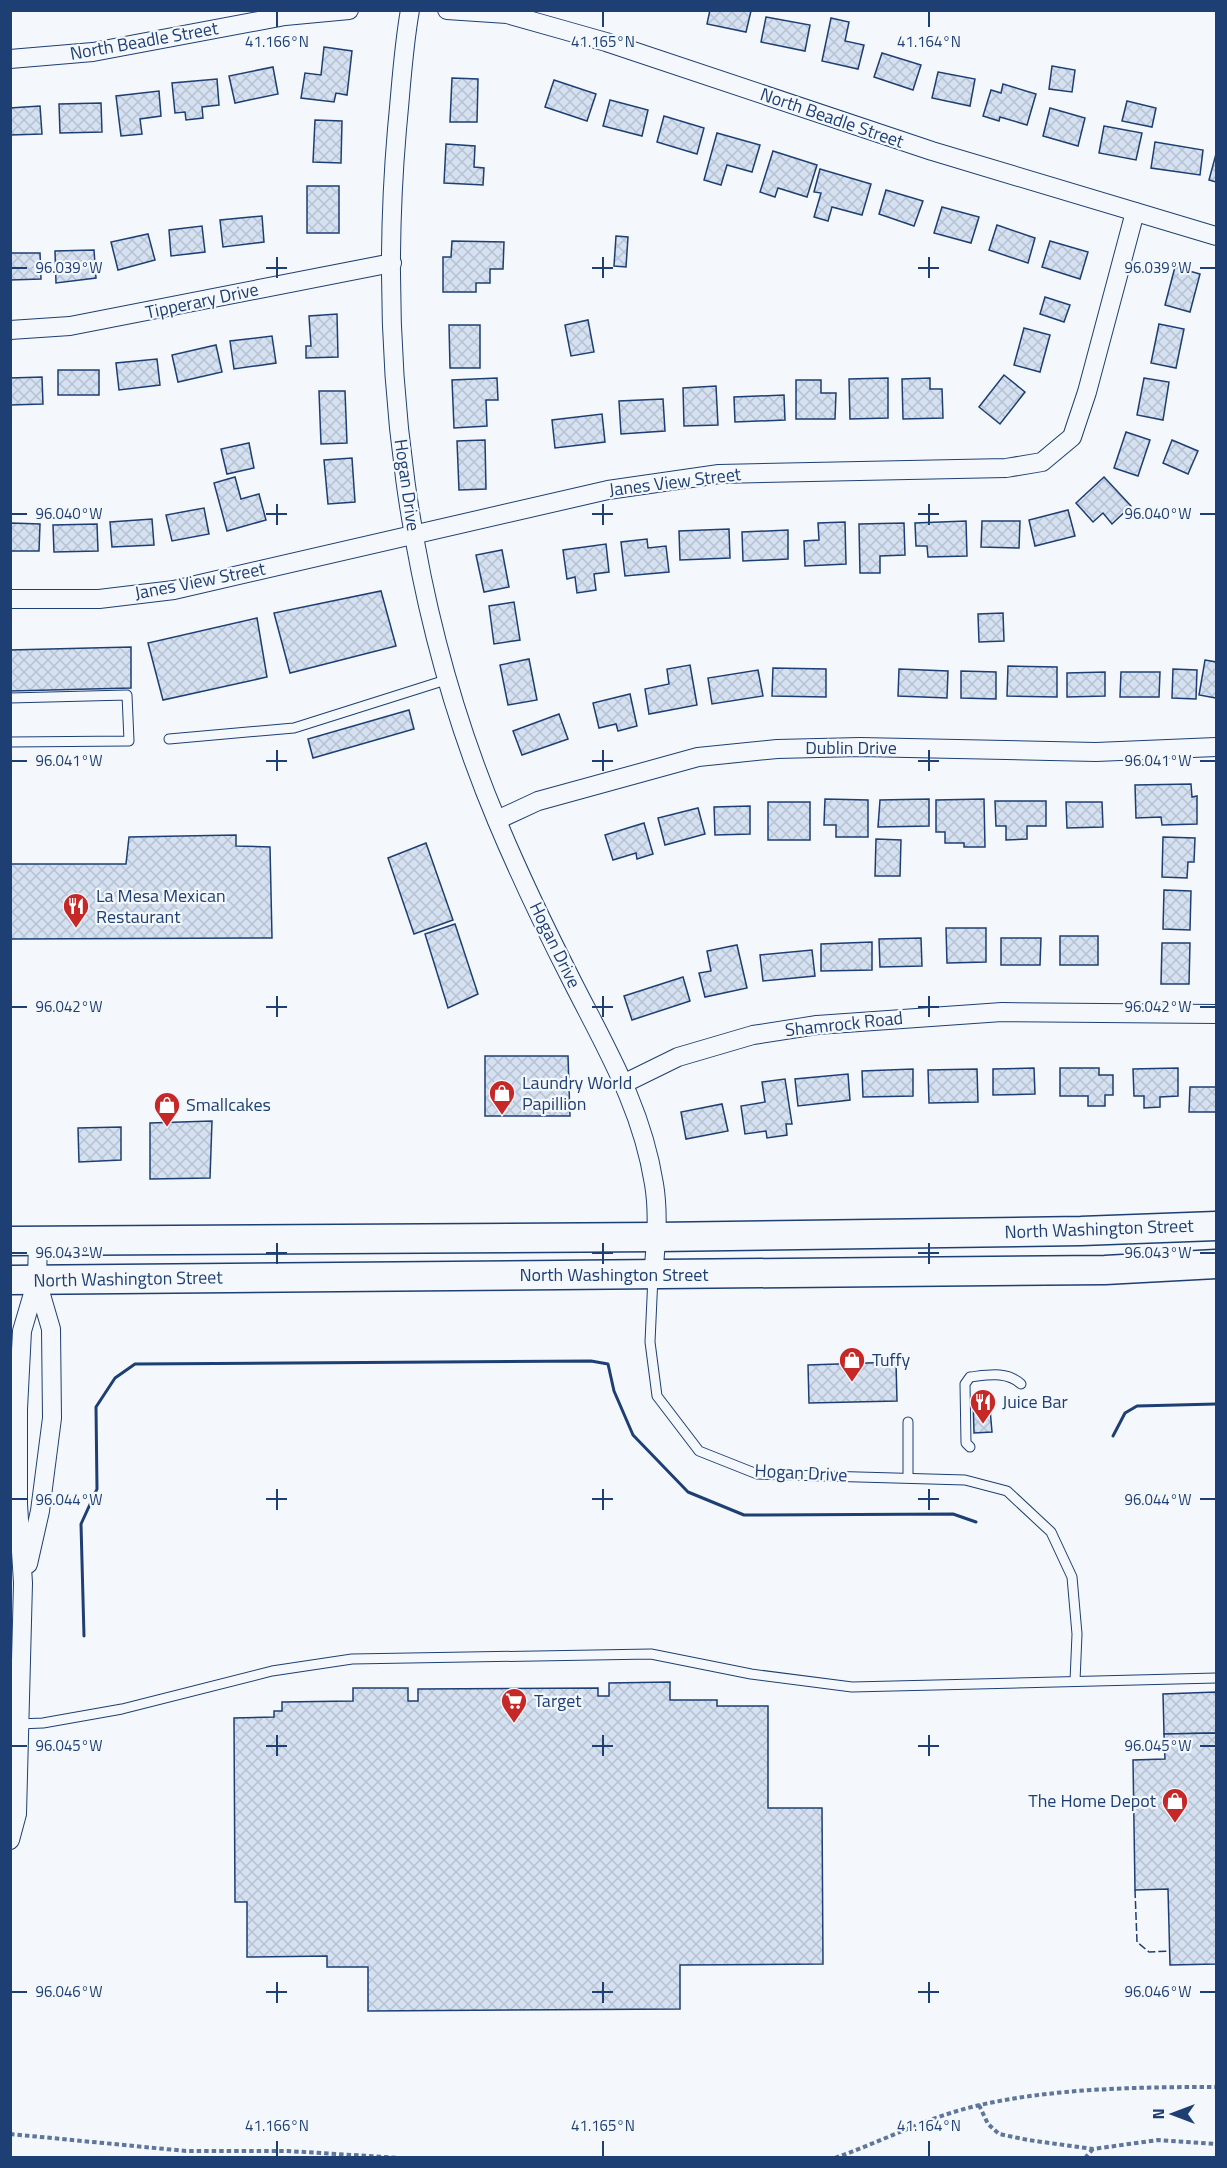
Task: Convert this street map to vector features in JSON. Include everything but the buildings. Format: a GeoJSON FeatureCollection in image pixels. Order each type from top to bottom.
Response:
{"type":"FeatureCollection","features":[{"type":"Feature","properties":{"kind":"main road","name":"North Washington Street"},"geometry":{"type":"LineString","coordinates":[[24,1241],[657,1237],[1081,1231],[1216,1226]]}},
{"type":"Feature","properties":{"kind":"main road","name":"North Washington Street"},"geometry":{"type":"LineString","coordinates":[[24,1280],[653,1276],[1106,1270],[1216,1264]]}},
{"type":"Feature","properties":{"kind":"street","name":"North Beadle Street"},"geometry":{"type":"LineString","coordinates":[[10,59],[93,52],[285,16],[349,10]]}},
{"type":"Feature","properties":{"kind":"street","name":"Hogan Drive"},"geometry":{"type":"LineString","coordinates":[[410,10],[393,177],[391,316],[397,410],[414,534],[431,615],[449,679],[466,738],[496,820],[547,933],[625,1083],[637,1114],[656,1202],[657,1237],[653,1276]]}},
{"type":"Feature","properties":{"kind":"street","name":"North Beadle Street"},"geometry":{"type":"LineString","coordinates":[[447,10],[507,14],[606,42],[932,151],[1216,236]]}},
{"type":"Feature","properties":{"kind":"street","name":"Janes View Street"},"geometry":{"type":"LineString","coordinates":[[10,599],[99,599],[174,590],[608,490],[718,474],[1006,468],[1042,462],[1072,437],[1087,393],[1135,212]]}},
{"type":"Feature","properties":{"kind":"street","name":"Tipperary Drive"},"geometry":{"type":"LineString","coordinates":[[10,330],[70,326],[392,263]]}},
{"type":"Feature","properties":{"kind":"street","name":"Dublin Drive"},"geometry":{"type":"LineString","coordinates":[[496,820],[538,801],[709,755],[777,749],[860,747],[1096,752],[1216,747]]}},
{"type":"Feature","properties":{"kind":"street","name":"Shamrock Road"},"geometry":{"type":"LineString","coordinates":[[625,1083],[678,1057],[753,1035],[817,1024],[1002,1012],[1216,1014]]}},
{"type":"Feature","properties":{"kind":"street"},"geometry":{"type":"LineString","coordinates":[[10,1840],[17,1814],[23,1584],[18,1504],[18,1409],[24,1241]]}},
{"type":"Feature","properties":{"kind":"street"},"geometry":{"type":"LineString","coordinates":[[23,1584],[40,1511],[52,1418],[51,1329],[24,1280]]}},
{"type":"Feature","properties":{"kind":"lane"},"geometry":{"type":"LineString","coordinates":[[169,739],[294,728],[449,679]]}},
{"type":"Feature","properties":{"kind":"lane"},"geometry":{"type":"LineString","coordinates":[[10,698],[127,695],[129,741],[10,742]]}},
{"type":"Feature","properties":{"kind":"lane","name":"Hogan Drive"},"geometry":{"type":"LineString","coordinates":[[653,1276],[650,1342],[657,1396],[699,1451],[757,1474],[965,1480],[1007,1491],[1051,1532],[1072,1577],[1077,1634],[1076,1681]]}},
{"type":"Feature","properties":{"kind":"lane"},"geometry":{"type":"LineString","coordinates":[[970,1447],[966,1443],[965,1384],[970,1377],[989,1374],[1013,1377],[1021,1384]]}},
{"type":"Feature","properties":{"kind":"lane"},"geometry":{"type":"LineString","coordinates":[[908,1422],[908,1477]]}},
{"type":"Feature","properties":{"kind":"lane"},"geometry":{"type":"LineString","coordinates":[[19,1724],[43,1723],[122,1709],[272,1671],[352,1659],[651,1654],[751,1674],[852,1688],[1216,1678]]}},
{"type":"Feature","properties":{"kind":"path"},"geometry":{"type":"LineString","coordinates":[[835,2157],[979,2105],[1033,2096],[1216,2087]]}},
{"type":"Feature","properties":{"kind":"path"},"geometry":{"type":"LineString","coordinates":[[979,2105],[988,2124],[999,2134],[1093,2149],[1158,2140],[1216,2144]]}},
{"type":"Feature","properties":{"kind":"path"},"geometry":{"type":"LineString","coordinates":[[10,2134],[186,2151],[288,2151],[401,2157]]}},
{"type":"Feature","properties":{"kind":"path"},"geometry":{"type":"LineString","coordinates":[[1084,2157],[1093,2149]]}},
{"type":"Feature","properties":{"kind":"fence"},"geometry":{"type":"LineString","coordinates":[[1135,1890],[1137,1942],[1149,1952],[1170,1951]]}},
{"type":"Feature","properties":{"kind":"wall"},"geometry":{"type":"LineString","coordinates":[[84,1636],[81,1524],[97,1489],[96,1407],[115,1378],[135,1364],[591,1361],[608,1364],[614,1391],[633,1435],[688,1492],[744,1515],[953,1514],[976,1522]]}},
{"type":"Feature","properties":{"kind":"wall"},"geometry":{"type":"LineString","coordinates":[[1113,1436],[1125,1413],[1137,1406],[1216,1404]]}},
{"type":"Feature","properties":{"kind":"place","name":"La Mesa Mexican Restaurant"},"geometry":{"type":"Point","coordinates":[76,929]}},
{"type":"Feature","properties":{"kind":"place","name":"Laundry World Papillion"},"geometry":{"type":"Point","coordinates":[502,1116]}},
{"type":"Feature","properties":{"kind":"place","name":"Smallcakes"},"geometry":{"type":"Point","coordinates":[167,1128]}},
{"type":"Feature","properties":{"kind":"place","name":"Tuffy"},"geometry":{"type":"Point","coordinates":[852,1383]}},
{"type":"Feature","properties":{"kind":"place","name":"Juice Bar"},"geometry":{"type":"Point","coordinates":[983,1425]}},
{"type":"Feature","properties":{"kind":"place","name":"Target"},"geometry":{"type":"Point","coordinates":[514,1724]}},
{"type":"Feature","properties":{"kind":"place","name":"The Home Depot"},"geometry":{"type":"Point","coordinates":[1175,1824]}}]}
